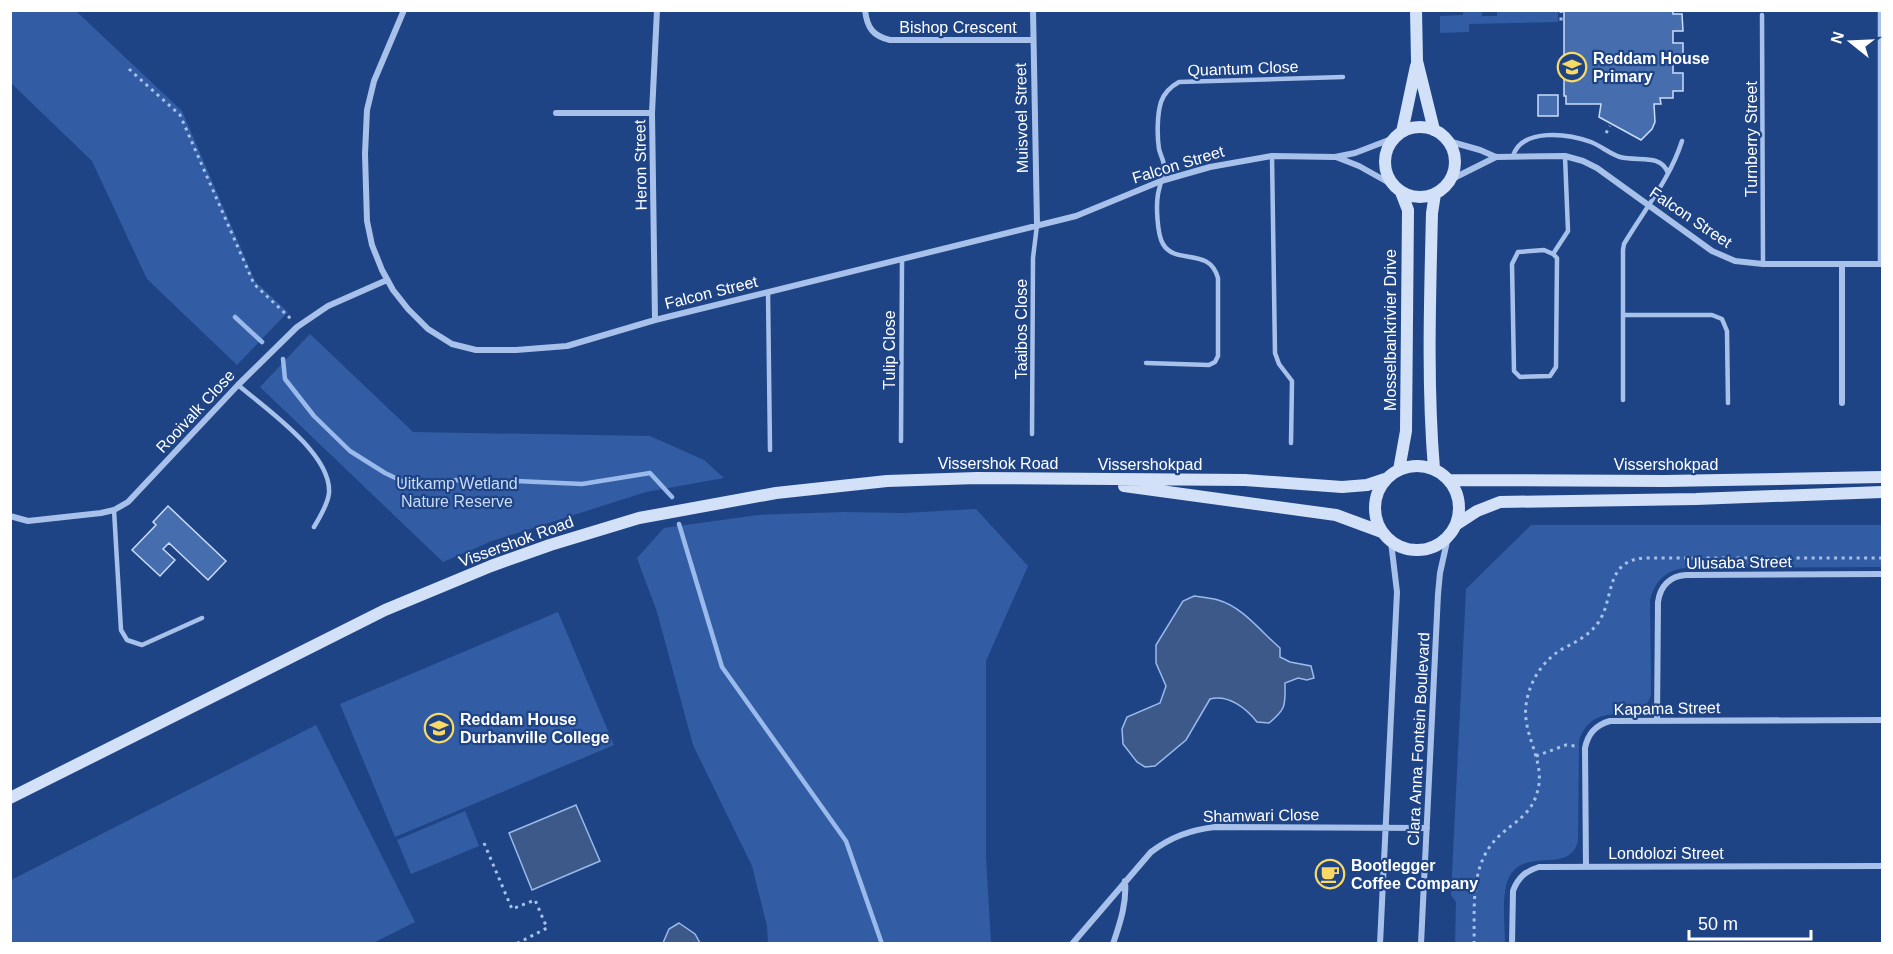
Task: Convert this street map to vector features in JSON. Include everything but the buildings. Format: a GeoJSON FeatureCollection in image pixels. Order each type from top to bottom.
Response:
{"type":"FeatureCollection","features":[{"type":"Feature","properties":{"kind":"main road"},"geometry":{"type":"LineString","coordinates":[[1416,10],[1417,61],[1434,130]]}},
{"type":"Feature","properties":{"kind":"main road"},"geometry":{"type":"LineString","coordinates":[[1398,135],[1411,128],[1420,127],[1434,130],[1448,141],[1454,161],[1453,171],[1449,180],[1435,194],[1424,197],[1412,196],[1397,189],[1387,176],[1385,165],[1386,154],[1398,135],[1417,61]]}},
{"type":"Feature","properties":{"kind":"main road","name":"Mosselbankrivier Drive"},"geometry":{"type":"LineString","coordinates":[[1397,189],[1408,210],[1406,430],[1399,470]]}},
{"type":"Feature","properties":{"kind":"main road"},"geometry":{"type":"LineString","coordinates":[[1434,469],[1430,426],[1429,337],[1432,213],[1435,194]]}},
{"type":"Feature","properties":{"kind":"main road"},"geometry":{"type":"LineString","coordinates":[[1410,466],[1425,466],[1434,469],[1449,480],[1456,492],[1460,506],[1457,524],[1448,537],[1431,549],[1417,551],[1403,549],[1391,542],[1382,532],[1376,520],[1374,505],[1378,491],[1385,479],[1399,470],[1410,466]]}},
{"type":"Feature","properties":{"kind":"main road","name":"Vissershokpad"},"geometry":{"type":"LineString","coordinates":[[1449,480],[1665,481],[1882,477]]}},
{"type":"Feature","properties":{"kind":"main road","name":"Vissershok Road"},"geometry":{"type":"LineString","coordinates":[[10,798],[385,610],[491,566],[617,524],[651,515],[776,493],[859,483],[977,478],[1078,480]]}},
{"type":"Feature","properties":{"kind":"main road","name":"Vissershokpad"},"geometry":{"type":"LineString","coordinates":[[1078,480],[1245,480],[1349,487],[1367,485],[1385,479]]}},
{"type":"Feature","properties":{"kind":"main road","name":"Vissershokpad"},"geometry":{"type":"LineString","coordinates":[[1078,480],[1335,514],[1382,532]]}},
{"type":"Feature","properties":{"kind":"main road","name":"Vissershokpad"},"geometry":{"type":"LineString","coordinates":[[1457,524],[1477,511],[1500,502],[1696,499],[1882,492]]}},
{"type":"Feature","properties":{"kind":"street","name":"Falcon Street"},"geometry":{"type":"LineString","coordinates":[[404,10],[370,95],[365,125],[367,221],[372,245],[387,280],[408,309],[428,329],[446,341],[464,348],[516,350],[567,346],[656,320],[1090,212],[1161,181],[1210,167],[1272,156],[1335,157],[1355,153],[1398,135]]}},
{"type":"Feature","properties":{"kind":"street","name":"Heron Street"},"geometry":{"type":"LineString","coordinates":[[656,320],[652,113],[657,10]]}},
{"type":"Feature","properties":{"kind":"street","name":"Bishop Crescent"},"geometry":{"type":"LineString","coordinates":[[865,10],[866,23],[872,32],[890,40],[1033,40]]}},
{"type":"Feature","properties":{"kind":"street","name":"Muisvoel Street"},"geometry":{"type":"LineString","coordinates":[[1033,10],[1036,225]]}},
{"type":"Feature","properties":{"kind":"street"},"geometry":{"type":"LineString","coordinates":[[556,113],[652,113]]}},
{"type":"Feature","properties":{"kind":"street","name":"Falcon Street"},"geometry":{"type":"LineString","coordinates":[[1448,141],[1496,156],[1565,156],[1590,164],[1723,257],[1735,261],[1764,264],[1881,264]]}},
{"type":"Feature","properties":{"kind":"street","name":"Falcon Street"},"geometry":{"type":"LineString","coordinates":[[1449,180],[1496,156]]}},
{"type":"Feature","properties":{"kind":"street","name":"Falcon Street"},"geometry":{"type":"LineString","coordinates":[[1335,157],[1359,166],[1397,189]]}},
{"type":"Feature","properties":{"kind":"street"},"geometry":{"type":"LineString","coordinates":[[1842,264],[1842,403]]}},
{"type":"Feature","properties":{"kind":"street","name":"Rooivalk Close"},"geometry":{"type":"LineString","coordinates":[[10,516],[35,521],[100,513],[114,510],[128,502],[238,385],[297,327],[328,306],[387,280]]}},
{"type":"Feature","properties":{"kind":"street","name":"Clara Anna Fontein Boulevard"},"geometry":{"type":"LineString","coordinates":[[1421,944],[1440,573],[1448,537]]}},
{"type":"Feature","properties":{"kind":"street","name":"Clara Anna Fontein Boulevard"},"geometry":{"type":"LineString","coordinates":[[1380,944],[1397,592],[1391,542]]}},
{"type":"Feature","properties":{"kind":"street","name":"Ulusaba Street"},"geometry":{"type":"LineString","coordinates":[[1657,721],[1658,602],[1661,590],[1668,580],[1686,575],[1882,574]]}},
{"type":"Feature","properties":{"kind":"street","name":"Kapama Street"},"geometry":{"type":"LineString","coordinates":[[1585,748],[1589,734],[1604,722],[1882,720]]}},
{"type":"Feature","properties":{"kind":"street"},"geometry":{"type":"LineString","coordinates":[[1585,748],[1586,867]]}},
{"type":"Feature","properties":{"kind":"street","name":"Shamwari Close"},"geometry":{"type":"LineString","coordinates":[[1072,944],[1142,861],[1162,844],[1187,832],[1201,829],[1427,828]]}},
{"type":"Feature","properties":{"kind":"street","name":"Londolozi Street"},"geometry":{"type":"LineString","coordinates":[[1512,944],[1513,891],[1525,873],[1539,867],[1882,866]]}},
{"type":"Feature","properties":{"kind":"street"},"geometry":{"type":"LineString","coordinates":[[1113,944],[1121,921],[1126,895],[1125,881]]}},
{"type":"Feature","properties":{"kind":"lane"},"geometry":{"type":"LineString","coordinates":[[1880,10],[1881,264]]}},
{"type":"Feature","properties":{"kind":"lane","name":"Turnberry Street"},"geometry":{"type":"LineString","coordinates":[[1762,15],[1764,264]]}},
{"type":"Feature","properties":{"kind":"lane","name":"Quantum Close"},"geometry":{"type":"LineString","coordinates":[[1146,363],[1209,364],[1215,362],[1218,356],[1218,278],[1216,270],[1205,260],[1179,255],[1163,245],[1160,235],[1158,197],[1164,164],[1159,147],[1160,104],[1165,93],[1179,82],[1343,77]]}},
{"type":"Feature","properties":{"kind":"lane"},"geometry":{"type":"LineString","coordinates":[[1513,156],[1518,146],[1527,140],[1542,136],[1563,135],[1593,143],[1624,158],[1658,160],[1668,174]]}},
{"type":"Feature","properties":{"kind":"lane"},"geometry":{"type":"LineString","coordinates":[[1623,400],[1624,244],[1668,174],[1677,158],[1682,141]]}},
{"type":"Feature","properties":{"kind":"lane"},"geometry":{"type":"LineString","coordinates":[[1272,156],[1275,353],[1279,364],[1292,381],[1291,443]]}},
{"type":"Feature","properties":{"kind":"lane"},"geometry":{"type":"LineString","coordinates":[[1553,254],[1568,231],[1565,156]]}},
{"type":"Feature","properties":{"kind":"lane","name":"Taaibos Close"},"geometry":{"type":"LineString","coordinates":[[1032,434],[1033,258],[1036,225]]}},
{"type":"Feature","properties":{"kind":"lane"},"geometry":{"type":"LineString","coordinates":[[1544,250],[1553,254],[1557,258],[1556,367],[1550,376],[1520,377],[1514,371],[1512,264],[1518,252],[1544,250]]}},
{"type":"Feature","properties":{"kind":"lane","name":"Tulip Close"},"geometry":{"type":"LineString","coordinates":[[901,441],[902,260]]}},
{"type":"Feature","properties":{"kind":"lane"},"geometry":{"type":"LineString","coordinates":[[768,292],[770,450]]}},
{"type":"Feature","properties":{"kind":"lane"},"geometry":{"type":"LineString","coordinates":[[1623,315],[1712,315],[1722,319],[1727,331],[1728,403]]}},
{"type":"Feature","properties":{"kind":"lane"},"geometry":{"type":"LineString","coordinates":[[238,385],[319,458],[327,474],[329,494],[314,527]]}},
{"type":"Feature","properties":{"kind":"lane"},"geometry":{"type":"LineString","coordinates":[[114,510],[121,630],[128,639],[142,645],[202,618]]}},
{"type":"Feature","properties":{"kind":"path"},"geometry":{"type":"LineString","coordinates":[[1561,10],[1561,22]]}},
{"type":"Feature","properties":{"kind":"path"},"geometry":{"type":"LineString","coordinates":[[129,69],[180,115],[254,284],[285,312],[297,327]]}},
{"type":"Feature","properties":{"kind":"path"},"geometry":{"type":"LineString","coordinates":[[1606,133],[1610,126]]}},
{"type":"Feature","properties":{"kind":"path"},"geometry":{"type":"LineString","coordinates":[[1474,944],[1475,888],[1480,865],[1491,844],[1518,822],[1532,805],[1539,784],[1540,774],[1527,729],[1526,717],[1526,704],[1533,681],[1539,671],[1556,654],[1585,637],[1598,622],[1607,604],[1612,581],[1621,567],[1627,562],[1644,558],[1882,558]]}},
{"type":"Feature","properties":{"kind":"path"},"geometry":{"type":"LineString","coordinates":[[1536,756],[1566,745],[1585,748]]}},
{"type":"Feature","properties":{"kind":"path"},"geometry":{"type":"LineString","coordinates":[[484,843],[512,909],[535,900],[547,928],[516,944]]}},
{"type":"Feature","properties":{"kind":"green space"},"geometry":{"type":"Polygon","coordinates":[[[10,11],[76,11],[182,111],[255,281],[288,312],[237,365],[147,279],[92,161],[11,83],[10,11]]]}},
{"type":"Feature","properties":{"kind":"green space"},"geometry":{"type":"Polygon","coordinates":[[[1463,11],[1482,11],[1482,16],[1497,16],[1497,11],[1558,11],[1558,22],[1469,24],[1469,32],[1440,33],[1440,16],[1463,15],[1463,11]]]}},
{"type":"Feature","properties":{"kind":"green space","name":"Uitkamp Wetland Nature Reserve"},"geometry":{"type":"Polygon","coordinates":[[[310,334],[413,432],[650,436],[704,460],[724,478],[646,492],[492,541],[443,562],[260,387],[310,334]]]}},
{"type":"Feature","properties":{"kind":"green space"},"geometry":{"type":"Polygon","coordinates":[[[976,509],[1028,566],[986,661],[986,858],[991,943],[768,943],[767,926],[752,866],[693,745],[657,612],[637,558],[664,528],[758,515],[843,512],[904,513],[976,509]]]}},
{"type":"Feature","properties":{"kind":"green space"},"geometry":{"type":"Polygon","coordinates":[[[1531,525],[1882,525],[1882,567],[1685,568],[1672,571],[1662,578],[1655,587],[1650,600],[1651,694],[1646,705],[1629,713],[1606,715],[1595,719],[1586,727],[1579,741],[1578,840],[1573,851],[1565,857],[1521,865],[1512,873],[1505,893],[1505,943],[1455,943],[1456,902],[1451,895],[1466,589],[1531,525]]]}},
{"type":"Feature","properties":{"kind":"green space"},"geometry":{"type":"Polygon","coordinates":[[[558,612],[614,745],[395,837],[340,704],[558,612]]]}},
{"type":"Feature","properties":{"kind":"green space"},"geometry":{"type":"Polygon","coordinates":[[[316,725],[415,922],[373,943],[11,943],[11,880],[316,725]]]}},
{"type":"Feature","properties":{"kind":"green space"},"geometry":{"type":"Polygon","coordinates":[[[465,811],[479,846],[411,874],[397,840],[465,811]]]}},
{"type":"Feature","properties":{"kind":"shaded area"},"geometry":{"type":"Polygon","coordinates":[[[1194,596],[1218,600],[1236,608],[1280,648],[1280,657],[1290,662],[1311,666],[1314,678],[1307,680],[1298,678],[1285,683],[1284,706],[1269,723],[1257,722],[1242,707],[1230,700],[1210,699],[1186,740],[1155,766],[1145,767],[1137,762],[1123,744],[1122,729],[1127,717],[1160,703],[1166,686],[1156,663],[1156,645],[1183,601],[1194,596]]]}},
{"type":"Feature","properties":{"kind":"shaded area"},"geometry":{"type":"Polygon","coordinates":[[[576,805],[600,861],[532,890],[509,833],[576,805]]]}},
{"type":"Feature","properties":{"kind":"shaded area"},"geometry":{"type":"Polygon","coordinates":[[[679,923],[695,934],[700,943],[663,943],[669,929],[679,923]]]}},
{"type":"Feature","properties":{"kind":"waterway"},"geometry":{"type":"LineString","coordinates":[[235,317],[262,342]]}},
{"type":"Feature","properties":{"kind":"waterway"},"geometry":{"type":"LineString","coordinates":[[283,359],[285,379],[314,416],[350,451],[406,483],[458,480],[469,485],[516,481],[582,484],[650,473],[672,497]]}},
{"type":"Feature","properties":{"kind":"waterway"},"geometry":{"type":"LineString","coordinates":[[679,524],[722,667],[846,841],[882,944]]}},
{"type":"Feature","properties":{"kind":"place","name":"Reddam House Primary"},"geometry":{"type":"Point","coordinates":[1572,67]}},
{"type":"Feature","properties":{"kind":"place","name":"Reddam House Durbanville College"},"geometry":{"type":"Point","coordinates":[439,728]}},
{"type":"Feature","properties":{"kind":"place","name":"Bootlegger Coffee Company"},"geometry":{"type":"Point","coordinates":[1330,874]}}]}
